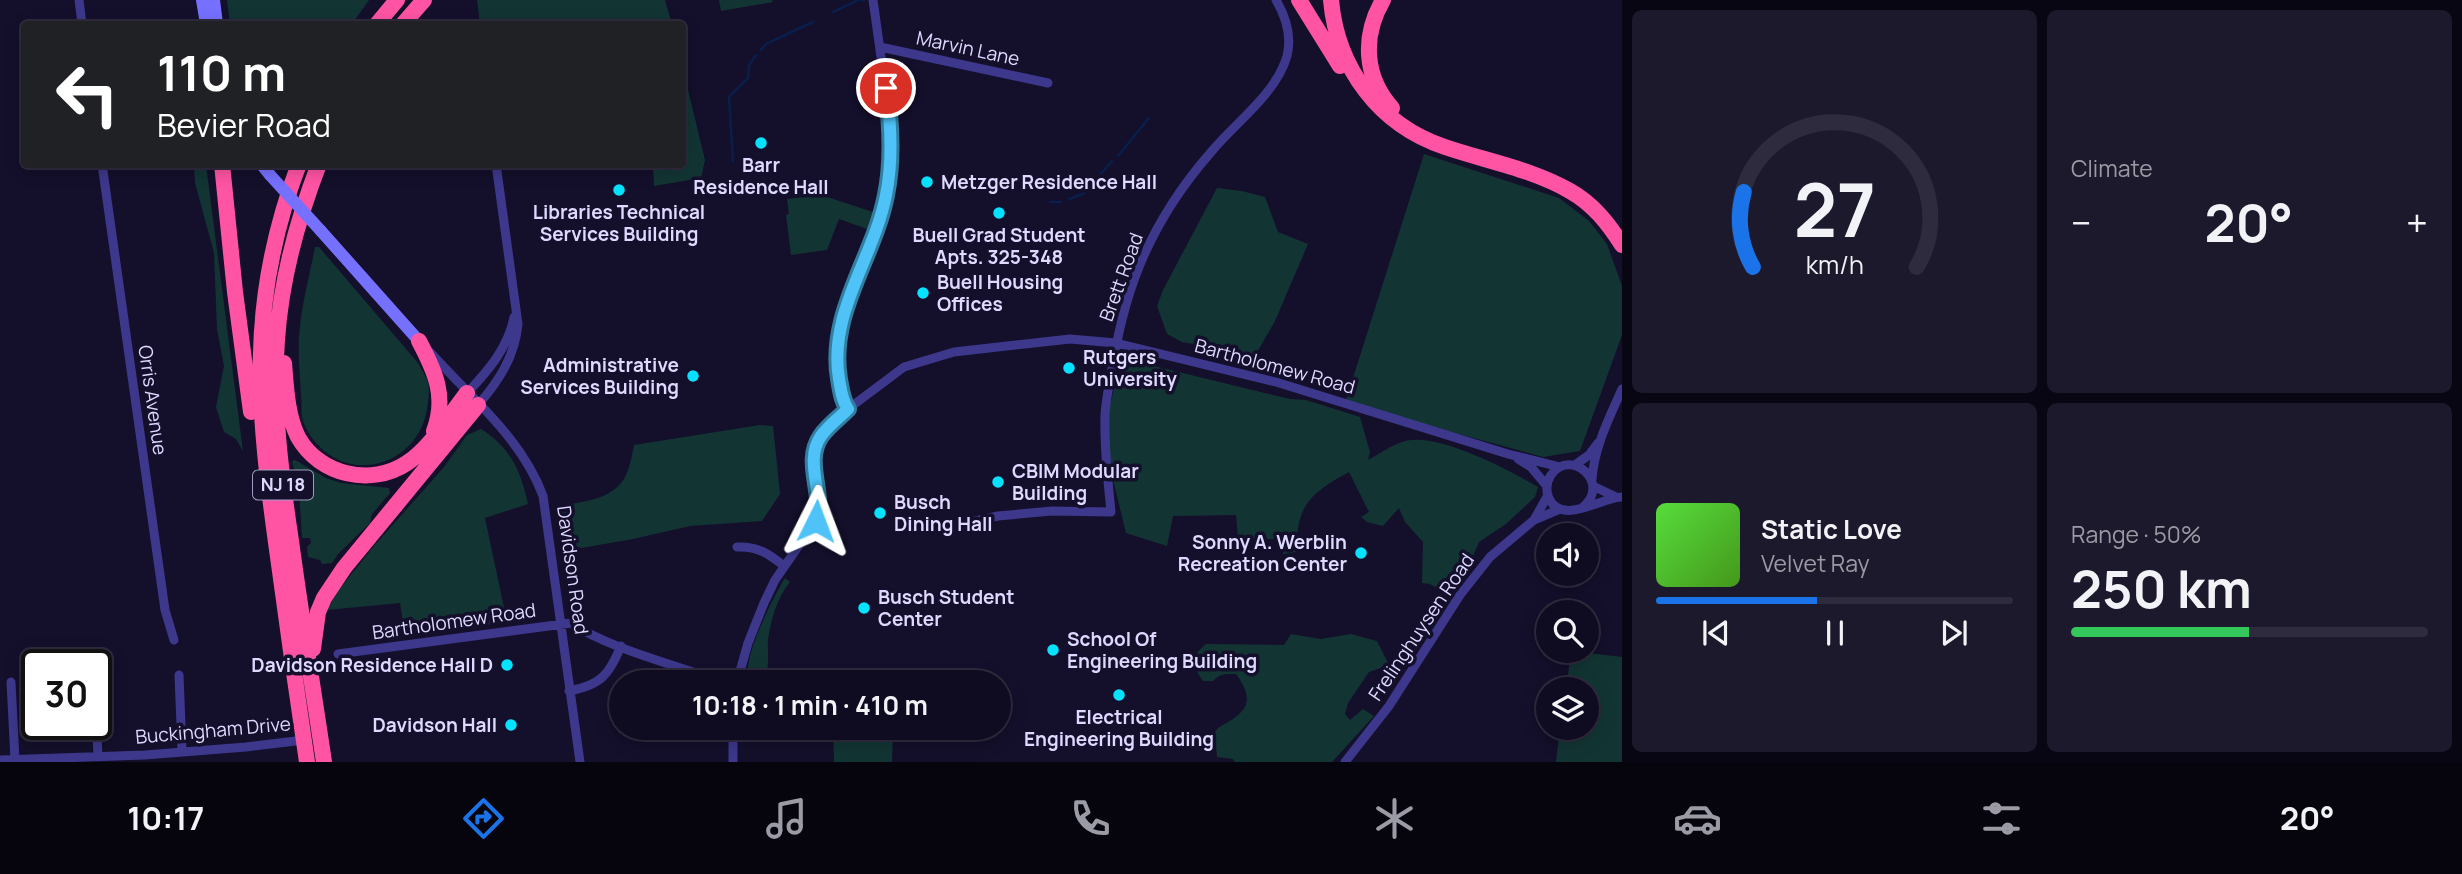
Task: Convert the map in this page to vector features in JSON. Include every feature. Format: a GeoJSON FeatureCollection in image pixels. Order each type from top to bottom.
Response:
{"type":"FeatureCollection","features":[{"type":"Feature","properties":{"kind":"highway"},"geometry":{"type":"LineString","coordinates":[[376,21],[375,17],[386,0]]}},
{"type":"Feature","properties":{"kind":"highway"},"geometry":{"type":"LineString","coordinates":[[379,21],[397,0]]}},
{"type":"Feature","properties":{"kind":"highway"},"geometry":{"type":"LineString","coordinates":[[406,21],[424,0]]}},
{"type":"Feature","properties":{"kind":"highway"},"geometry":{"type":"LineString","coordinates":[[1299,0],[1344,72],[1355,77]]}},
{"type":"Feature","properties":{"kind":"highway"},"geometry":{"type":"LineString","coordinates":[[1331,0],[1338,39],[1355,77],[1384,111],[1421,137],[1561,186],[1591,206],[1622,244]]}},
{"type":"Feature","properties":{"kind":"highway"},"geometry":{"type":"LineString","coordinates":[[1383,0],[1372,24],[1370,69],[1384,99],[1421,137]]}},
{"type":"Feature","properties":{"kind":"highway"},"geometry":{"type":"LineString","coordinates":[[222,168],[241,347],[263,492],[280,571]]}},
{"type":"Feature","properties":{"kind":"highway","name":"NJ 18"},"geometry":{"type":"LineString","coordinates":[[298,168],[273,247],[261,322],[259,357],[261,429],[307,762]]}},
{"type":"Feature","properties":{"kind":"highway","name":"NJ 18"},"geometry":{"type":"LineString","coordinates":[[318,168],[296,229],[287,266],[277,341],[277,428],[281,477],[324,762]]}},
{"type":"Feature","properties":{"kind":"highway"},"geometry":{"type":"LineString","coordinates":[[287,266],[284,340],[287,393],[294,428],[304,446],[326,466],[343,473],[369,475],[396,470],[420,452],[430,439],[473,399]]}},
{"type":"Feature","properties":{"kind":"highway"},"geometry":{"type":"LineString","coordinates":[[419,341],[438,378],[441,395],[437,423],[430,439]]}},
{"type":"Feature","properties":{"kind":"highway"},"geometry":{"type":"LineString","coordinates":[[314,704],[312,655],[317,620],[324,598],[473,399]]}},
{"type":"Feature","properties":{"kind":"main road"},"geometry":{"type":"LineString","coordinates":[[202,0],[206,21]]}},
{"type":"Feature","properties":{"kind":"main road"},"geometry":{"type":"LineString","coordinates":[[214,0],[217,21]]}},
{"type":"Feature","properties":{"kind":"main road","name":"Davidson Road"},"geometry":{"type":"LineString","coordinates":[[265,170],[419,341]]}},
{"type":"Feature","properties":{"kind":"street"},"geometry":{"type":"LineString","coordinates":[[79,0],[82,21]]}},
{"type":"Feature","properties":{"kind":"street"},"geometry":{"type":"LineString","coordinates":[[848,409],[844,403],[837,370],[840,328],[849,296],[877,231],[887,195],[890,170],[887,100],[873,0]]}},
{"type":"Feature","properties":{"kind":"street","name":"Brett Road"},"geometry":{"type":"LineString","coordinates":[[961,524],[998,516],[1052,511],[1111,512],[1105,458],[1105,414],[1116,343],[1127,299],[1139,267],[1167,213],[1195,170],[1276,81],[1287,55],[1289,40],[1286,22],[1276,0]]}},
{"type":"Feature","properties":{"kind":"street","name":"Marvin Lane"},"geometry":{"type":"LineString","coordinates":[[880,47],[1048,83]]}},
{"type":"Feature","properties":{"kind":"street","name":"Orris Avenue"},"geometry":{"type":"LineString","coordinates":[[103,168],[165,610],[174,640]]}},
{"type":"Feature","properties":{"kind":"street"},"geometry":{"type":"LineString","coordinates":[[473,399],[495,386],[511,355],[517,332],[497,168]]}},
{"type":"Feature","properties":{"kind":"street"},"geometry":{"type":"LineString","coordinates":[[473,399],[510,334],[515,312]]}},
{"type":"Feature","properties":{"kind":"street","name":"Bartholomew Road"},"geometry":{"type":"LineString","coordinates":[[741,670],[756,621],[784,566],[811,529],[819,513],[819,493],[813,463],[816,444],[825,431],[848,409],[904,367],[954,352],[1070,339],[1116,343],[1276,382],[1508,454],[1560,467]]}},
{"type":"Feature","properties":{"kind":"street","name":"Davidson Road"},"geometry":{"type":"LineString","coordinates":[[419,341],[517,447],[531,467],[543,496],[580,762]]}},
{"type":"Feature","properties":{"kind":"street"},"geometry":{"type":"LineString","coordinates":[[1582,508],[1591,498],[1593,467],[1601,439],[1622,389]]}},
{"type":"Feature","properties":{"kind":"street"},"geometry":{"type":"LineString","coordinates":[[1601,439],[1588,455],[1575,465],[1560,467],[1552,474],[1548,491],[1560,509],[1575,510],[1619,497]]}},
{"type":"Feature","properties":{"kind":"street","name":"Bartholomew Road"},"geometry":{"type":"LineString","coordinates":[[1508,454],[1531,467],[1548,491]]}},
{"type":"Feature","properties":{"kind":"street"},"geometry":{"type":"LineString","coordinates":[[1575,465],[1584,469],[1592,483],[1619,497]]}},
{"type":"Feature","properties":{"kind":"street","name":"Frelinghuysen Road"},"geometry":{"type":"LineString","coordinates":[[1534,520],[1548,491]]}},
{"type":"Feature","properties":{"kind":"street","name":"Frelinghuysen Road"},"geometry":{"type":"LineString","coordinates":[[1345,762],[1389,706],[1460,595],[1490,557],[1534,520],[1560,509]]}},
{"type":"Feature","properties":{"kind":"street"},"geometry":{"type":"LineString","coordinates":[[737,547],[764,551],[784,566]]}},
{"type":"Feature","properties":{"kind":"street","name":"Bartholomew Road"},"geometry":{"type":"LineString","coordinates":[[338,654],[572,623],[586,632],[688,670]]}},
{"type":"Feature","properties":{"kind":"street"},"geometry":{"type":"LineString","coordinates":[[569,691],[593,685],[604,677],[621,646]]}},
{"type":"Feature","properties":{"kind":"street"},"geometry":{"type":"LineString","coordinates":[[179,675],[182,751]]}},
{"type":"Feature","properties":{"kind":"street"},"geometry":{"type":"LineString","coordinates":[[11,682],[15,760]]}},
{"type":"Feature","properties":{"kind":"street"},"geometry":{"type":"LineString","coordinates":[[97,740],[98,757]]}},
{"type":"Feature","properties":{"kind":"street","name":"Buckingham Drive"},"geometry":{"type":"LineString","coordinates":[[0,760],[161,758],[182,751],[303,740]]}},
{"type":"Feature","properties":{"kind":"street"},"geometry":{"type":"LineString","coordinates":[[733,740],[733,762]]}},
{"type":"Feature","properties":{"kind":"green space"},"geometry":{"type":"Polygon","coordinates":[[[227,0],[369,0],[354,21],[230,21],[227,0]]]}},
{"type":"Feature","properties":{"kind":"green space"},"geometry":{"type":"Polygon","coordinates":[[[477,0],[665,0],[671,21],[480,21],[477,0]]]}},
{"type":"Feature","properties":{"kind":"green space"},"geometry":{"type":"Polygon","coordinates":[[[719,0],[772,0],[773,2],[721,11],[719,0]]]}},
{"type":"Feature","properties":{"kind":"green space"},"geometry":{"type":"Polygon","coordinates":[[[686,81],[705,160],[701,178],[654,186],[653,168],[686,168],[686,81]]]}},
{"type":"Feature","properties":{"kind":"green space"},"geometry":{"type":"Polygon","coordinates":[[[1424,154],[1559,198],[1589,221],[1607,244],[1622,286],[1622,335],[1580,451],[1543,457],[1345,403],[1424,154]]]}},
{"type":"Feature","properties":{"kind":"green space"},"geometry":{"type":"Polygon","coordinates":[[[194,168],[206,168],[243,451],[236,439],[224,432],[216,407],[224,366],[217,329],[214,253],[195,183],[194,168]]]}},
{"type":"Feature","properties":{"kind":"green space"},"geometry":{"type":"Polygon","coordinates":[[[1217,188],[1265,197],[1278,232],[1308,244],[1275,321],[1252,361],[1217,348],[1182,342],[1167,334],[1157,306],[1217,188]]]}},
{"type":"Feature","properties":{"kind":"green space"},"geometry":{"type":"Polygon","coordinates":[[[821,195],[873,212],[867,229],[839,219],[827,250],[791,255],[786,215],[789,214],[787,199],[821,195]]]}},
{"type":"Feature","properties":{"kind":"green space"},"geometry":{"type":"Polygon","coordinates":[[[315,247],[319,247],[418,363],[428,382],[427,409],[422,427],[412,443],[383,462],[350,464],[333,457],[315,442],[303,421],[299,335],[315,247]]]}},
{"type":"Feature","properties":{"kind":"green space"},"geometry":{"type":"Polygon","coordinates":[[[1121,358],[1290,399],[1306,400],[1360,417],[1370,452],[1368,460],[1402,442],[1416,440],[1451,446],[1491,462],[1538,487],[1535,497],[1506,524],[1479,542],[1465,575],[1449,595],[1430,584],[1422,583],[1423,542],[1405,522],[1399,508],[1383,526],[1367,522],[1361,517],[1369,512],[1349,472],[1324,487],[1308,503],[1299,523],[1296,552],[1283,554],[1282,539],[1238,539],[1236,515],[1173,516],[1167,546],[1126,533],[1108,459],[1108,415],[1121,358]]]}},
{"type":"Feature","properties":{"kind":"green space"},"geometry":{"type":"Polygon","coordinates":[[[760,425],[773,426],[780,494],[762,521],[690,526],[564,551],[556,506],[595,499],[612,491],[627,473],[634,445],[760,425]]]}},
{"type":"Feature","properties":{"kind":"green space"},"geometry":{"type":"Polygon","coordinates":[[[481,429],[500,444],[513,461],[528,504],[485,518],[507,622],[405,636],[400,603],[327,610],[338,591],[374,546],[444,467],[467,435],[481,429]]]}},
{"type":"Feature","properties":{"kind":"green space"},"geometry":{"type":"Polygon","coordinates":[[[295,460],[326,478],[341,483],[389,488],[390,493],[372,514],[370,523],[332,563],[322,564],[320,560],[308,557],[307,547],[311,543],[310,538],[302,538],[299,489],[292,461],[295,460]]]}},
{"type":"Feature","properties":{"kind":"green space"},"geometry":{"type":"Polygon","coordinates":[[[785,578],[790,582],[781,595],[773,617],[768,640],[767,670],[748,670],[751,651],[785,578]]]}},
{"type":"Feature","properties":{"kind":"green space"},"geometry":{"type":"Polygon","coordinates":[[[1291,634],[1321,639],[1351,634],[1377,641],[1389,665],[1369,672],[1348,703],[1345,714],[1350,720],[1363,709],[1374,716],[1332,762],[1235,762],[1233,759],[1217,757],[1215,732],[1245,707],[1246,693],[1236,674],[1221,675],[1213,681],[1203,681],[1194,662],[1197,653],[1206,644],[1284,645],[1291,634]]]}},
{"type":"Feature","properties":{"kind":"green space"},"geometry":{"type":"Polygon","coordinates":[[[1599,654],[1622,657],[1622,762],[1556,762],[1559,740],[1599,740],[1599,677],[1568,677],[1569,663],[1599,663],[1599,654]]]}},
{"type":"Feature","properties":{"kind":"green space"},"geometry":{"type":"Polygon","coordinates":[[[833,740],[893,740],[892,762],[834,762],[833,740]]]}},
{"type":"Feature","properties":{"kind":"waterway"},"geometry":{"type":"LineString","coordinates":[[833,12],[858,0]]}},
{"type":"Feature","properties":{"kind":"waterway"},"geometry":{"type":"LineString","coordinates":[[761,50],[766,44],[813,22]]}},
{"type":"Feature","properties":{"kind":"waterway"},"geometry":{"type":"LineString","coordinates":[[733,161],[729,97],[748,78],[749,65],[756,55]]}},
{"type":"Feature","properties":{"kind":"waterway"},"geometry":{"type":"LineString","coordinates":[[1118,156],[1149,118]]}},
{"type":"Feature","properties":{"kind":"waterway"},"geometry":{"type":"LineString","coordinates":[[1069,199],[1083,194],[1112,161]]}},
{"type":"Feature","properties":{"kind":"waterway"},"geometry":{"type":"LineString","coordinates":[[1050,202],[1061,202]]}},
{"type":"Feature","properties":{"kind":"place","name":"Barr Residence Hall"},"geometry":{"type":"Point","coordinates":[761,143]}},
{"type":"Feature","properties":{"kind":"place","name":"Metzger Residence Hall"},"geometry":{"type":"Point","coordinates":[927,182]}},
{"type":"Feature","properties":{"kind":"place","name":"Libraries Technical Services Building"},"geometry":{"type":"Point","coordinates":[619,190]}},
{"type":"Feature","properties":{"kind":"place","name":"Buell Grad Student Apts. 325-348"},"geometry":{"type":"Point","coordinates":[999,213]}},
{"type":"Feature","properties":{"kind":"place","name":"Buell Housing Offices"},"geometry":{"type":"Point","coordinates":[923,293]}},
{"type":"Feature","properties":{"kind":"place","name":"Rutgers University"},"geometry":{"type":"Point","coordinates":[1069,368]}},
{"type":"Feature","properties":{"kind":"place","name":"Administrative Services Building"},"geometry":{"type":"Point","coordinates":[693,376]}},
{"type":"Feature","properties":{"kind":"place","name":"CBIM Modular Building"},"geometry":{"type":"Point","coordinates":[998,482]}},
{"type":"Feature","properties":{"kind":"place","name":"Busch Dining Hall"},"geometry":{"type":"Point","coordinates":[880,513]}},
{"type":"Feature","properties":{"kind":"place","name":"Sonny A. Werblin Recreation Center"},"geometry":{"type":"Point","coordinates":[1361,553]}},
{"type":"Feature","properties":{"kind":"place","name":"Busch Student Center"},"geometry":{"type":"Point","coordinates":[864,608]}},
{"type":"Feature","properties":{"kind":"place","name":"School Of Engineering Building"},"geometry":{"type":"Point","coordinates":[1053,650]}},
{"type":"Feature","properties":{"kind":"place","name":"Davidson Residence Hall D"},"geometry":{"type":"Point","coordinates":[507,665]}},
{"type":"Feature","properties":{"kind":"place","name":"Electrical Engineering Building"},"geometry":{"type":"Point","coordinates":[1119,695]}},
{"type":"Feature","properties":{"kind":"place","name":"Davidson Hall"},"geometry":{"type":"Point","coordinates":[511,725]}},
{"type":"Feature","properties":{"kind":"route"},"geometry":{"type":"LineString","coordinates":[[816,521],[819,513],[819,493],[813,463],[816,444],[825,431],[848,409],[844,403],[837,370],[837,347],[842,318],[873,244],[888,183],[890,140],[886,88]]}}]}
